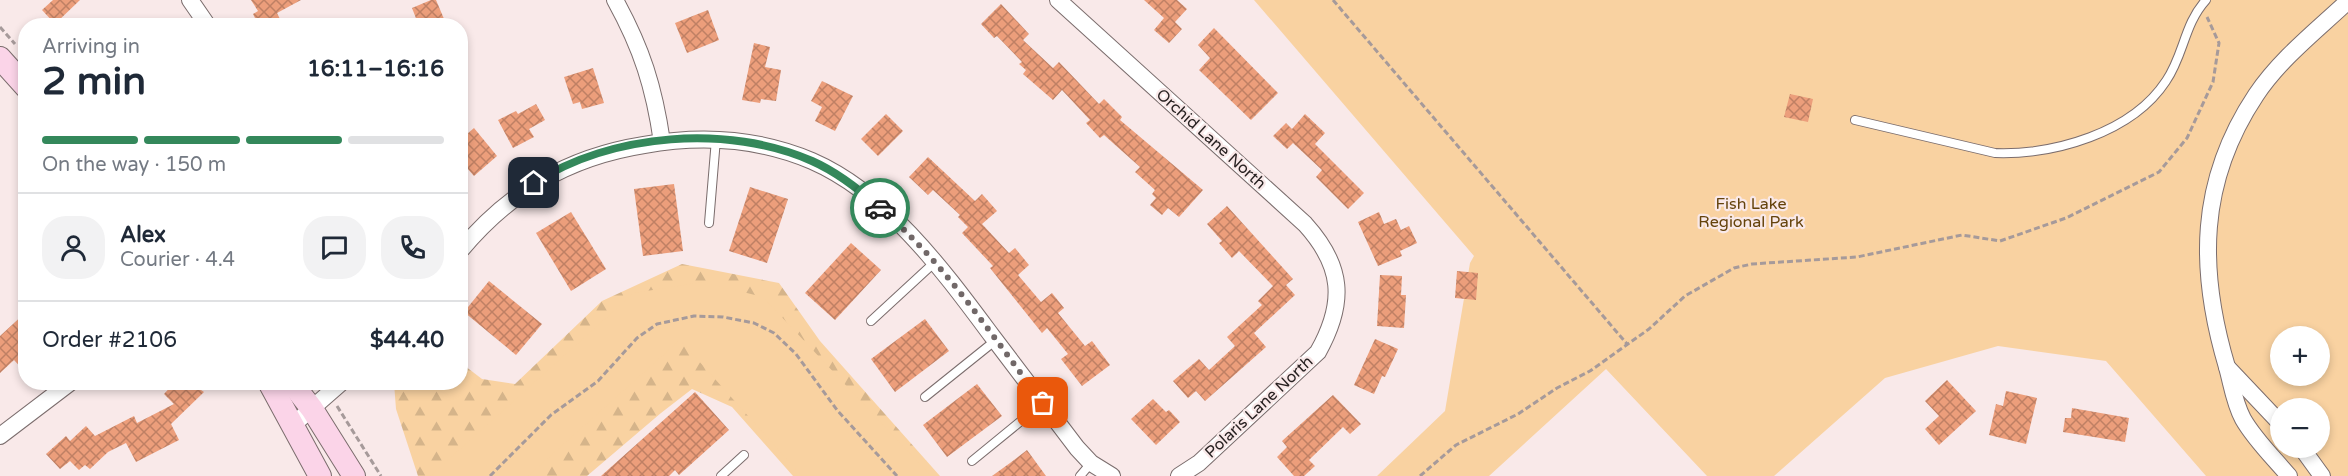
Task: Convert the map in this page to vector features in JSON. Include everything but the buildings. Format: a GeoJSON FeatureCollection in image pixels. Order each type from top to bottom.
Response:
{"type":"FeatureCollection","features":[{"type":"Feature","properties":{"kind":"street"},"geometry":{"type":"LineString","coordinates":[[190,0],[202,18]]}},
{"type":"Feature","properties":{"kind":"street"},"geometry":{"type":"LineString","coordinates":[[615,0],[647,66],[653,84],[662,142]]}},
{"type":"Feature","properties":{"kind":"street","name":"Orchid Lane North"},"geometry":{"type":"LineString","coordinates":[[1058,0],[1305,224],[1329,255],[1335,270],[1337,293]]}},
{"type":"Feature","properties":{"kind":"street"},"geometry":{"type":"LineString","coordinates":[[2289,476],[2242,417],[2234,399],[2212,309],[2208,277],[2207,232],[2210,203],[2218,173],[2242,120],[2268,78],[2346,1]]}},
{"type":"Feature","properties":{"kind":"street"},"geometry":{"type":"LineString","coordinates":[[0,58],[18,78]]}},
{"type":"Feature","properties":{"kind":"street"},"geometry":{"type":"LineString","coordinates":[[468,243],[503,206],[546,176],[599,154],[662,142],[716,139],[783,151],[821,166],[884,211],[935,262],[996,340],[1043,403],[1086,470],[1112,476]]}},
{"type":"Feature","properties":{"kind":"street","name":"Polaris Lane North"},"geometry":{"type":"LineString","coordinates":[[1179,476],[1199,463],[1318,352],[1329,332],[1337,293]]}},
{"type":"Feature","properties":{"kind":"street"},"geometry":{"type":"LineString","coordinates":[[2227,367],[2270,412]]}},
{"type":"Feature","properties":{"kind":"street"},"geometry":{"type":"LineString","coordinates":[[0,436],[60,390]]}},
{"type":"Feature","properties":{"kind":"street"},"geometry":{"type":"LineString","coordinates":[[274,390],[320,476]]}},
{"type":"Feature","properties":{"kind":"street"},"geometry":{"type":"LineString","coordinates":[[297,390],[312,409],[354,476]]}},
{"type":"Feature","properties":{"kind":"street"},"geometry":{"type":"LineString","coordinates":[[294,424],[333,390]]}},
{"type":"Feature","properties":{"kind":"street"},"geometry":{"type":"LineString","coordinates":[[2309,458],[2322,476]]}},
{"type":"Feature","properties":{"kind":"lane"},"geometry":{"type":"LineString","coordinates":[[1855,120],[1995,153],[2012,154],[2100,132],[2139,111],[2167,81],[2187,27],[2206,0]]}},
{"type":"Feature","properties":{"kind":"lane"},"geometry":{"type":"LineString","coordinates":[[709,223],[716,139]]}},
{"type":"Feature","properties":{"kind":"lane"},"geometry":{"type":"LineString","coordinates":[[871,321],[935,262]]}},
{"type":"Feature","properties":{"kind":"lane"},"geometry":{"type":"LineString","coordinates":[[925,397],[996,340]]}},
{"type":"Feature","properties":{"kind":"lane"},"geometry":{"type":"LineString","coordinates":[[972,461],[1043,403]]}},
{"type":"Feature","properties":{"kind":"lane"},"geometry":{"type":"LineString","coordinates":[[721,476],[744,455]]}},
{"type":"Feature","properties":{"kind":"path"},"geometry":{"type":"LineString","coordinates":[[1333,0],[1627,344]]}},
{"type":"Feature","properties":{"kind":"path"},"geometry":{"type":"LineString","coordinates":[[1420,476],[1456,445],[1518,414],[1557,388],[1590,371],[1685,296],[1734,268],[1857,257],[1962,235],[2000,241],[2066,218],[2158,172],[2174,157],[2187,138],[2204,103],[2217,68],[2219,43],[2206,16]]}},
{"type":"Feature","properties":{"kind":"path"},"geometry":{"type":"LineString","coordinates":[[490,476],[551,414],[598,381],[637,338],[657,324],[694,316],[723,317],[754,323],[774,333],[796,354],[837,410],[897,476]]}},
{"type":"Feature","properties":{"kind":"path"},"geometry":{"type":"LineString","coordinates":[[336,405],[381,476]]}},
{"type":"Feature","properties":{"kind":"green space","name":"Fish Lake Regional Park"},"geometry":{"type":"Polygon","coordinates":[[[1254,0],[2348,0],[2348,476],[2206,476],[2106,361],[1998,346],[1885,378],[1774,476],[1707,476],[1606,369],[1489,476],[1377,476],[1445,411],[1470,263],[1474,256],[1254,0]]]}},
{"type":"Feature","properties":{"kind":"green space"},"geometry":{"type":"Polygon","coordinates":[[[682,264],[779,283],[820,341],[940,476],[793,476],[732,407],[692,389],[587,476],[418,476],[396,409],[395,390],[468,390],[468,368],[482,379],[515,384],[602,301],[682,264]]]}},
{"type":"Feature","properties":{"kind":"green space"},"geometry":{"type":"Polygon","coordinates":[[[703,282],[763,297],[931,476],[802,476],[680,340],[528,476],[430,476],[634,293],[703,282]]]}},
{"type":"Feature","properties":{"kind":"way so far"},"geometry":{"type":"LineString","coordinates":[[880,208],[910,235],[953,284],[1043,403]]}},
{"type":"Feature","properties":{"kind":"route"},"geometry":{"type":"LineString","coordinates":[[534,183],[572,163],[599,154],[662,142],[716,139],[740,141],[783,151],[813,162],[856,188],[880,208]]}}]}
